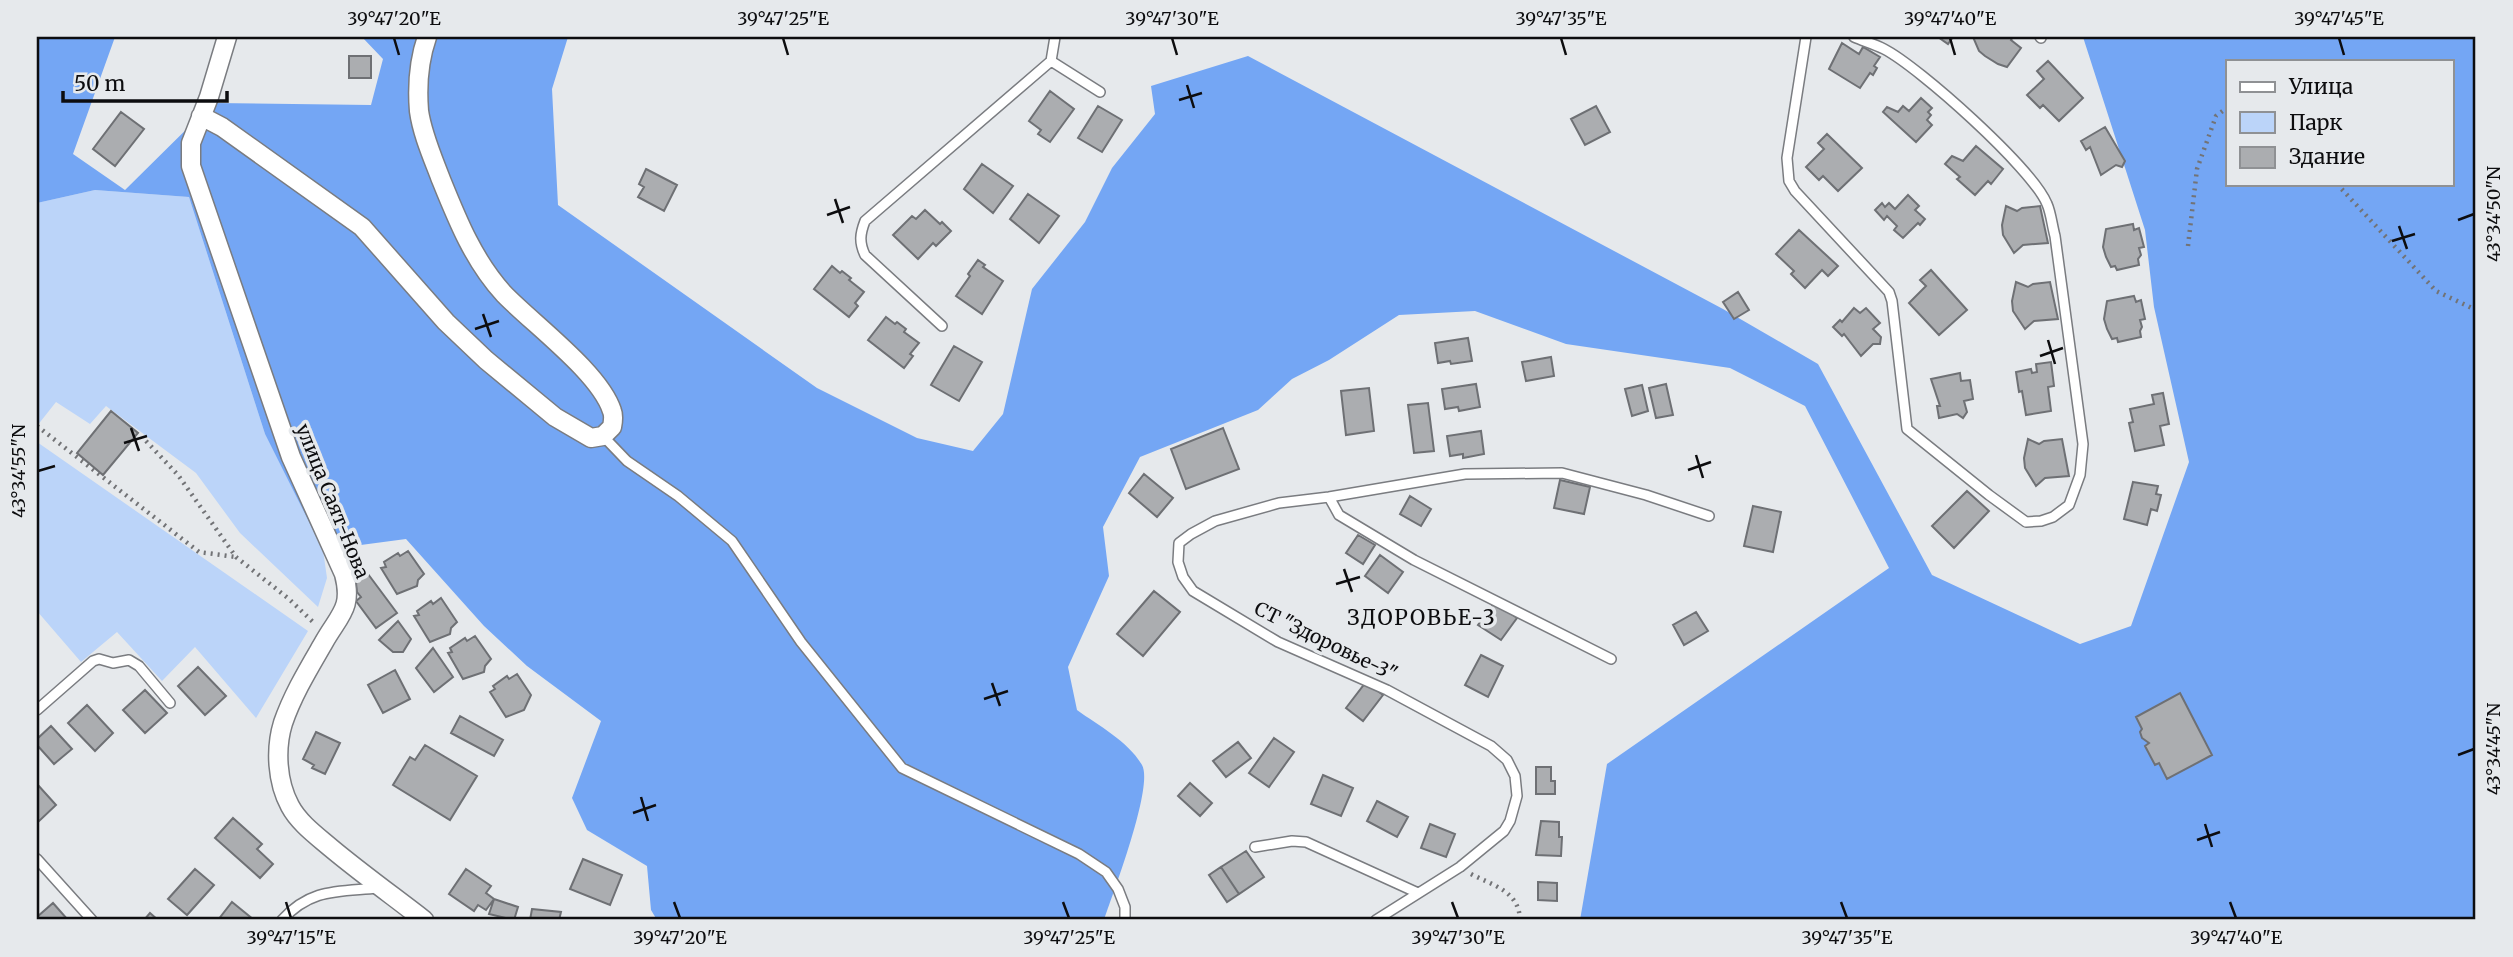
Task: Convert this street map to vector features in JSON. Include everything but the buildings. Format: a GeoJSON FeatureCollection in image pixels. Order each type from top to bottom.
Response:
{"type":"FeatureCollection","features":[{"type":"Feature","properties":{"kind":"street","name":"улица Саят-Нова"},"geometry":{"type":"LineString","coordinates":[[227,37],[191,143],[191,166],[278,424],[344,574],[348,590],[347,606],[327,635],[282,725],[278,762],[282,787],[291,808],[313,833],[424,920]]}},
{"type":"Feature","properties":{"kind":"street"},"geometry":{"type":"LineString","coordinates":[[201,116],[295,178],[362,227],[446,322],[486,360],[555,417],[591,438],[603,436],[612,427],[613,413],[601,390],[577,363],[503,292],[467,244],[430,151],[419,113],[418,80],[422,49],[427,37]]}},
{"type":"Feature","properties":{"kind":"lane"},"geometry":{"type":"LineString","coordinates":[[942,326],[865,255],[860,244],[860,234],[865,221],[1051,61],[1055,37]]}},
{"type":"Feature","properties":{"kind":"lane"},"geometry":{"type":"LineString","coordinates":[[1806,37],[1787,158],[1789,181],[1795,191],[1889,292],[1907,429],[2026,522],[2041,522],[2069,505],[2080,475],[2083,444],[2055,236],[2048,204],[2014,159],[1923,76],[1885,49],[1854,37]]}},
{"type":"Feature","properties":{"kind":"lane"},"geometry":{"type":"LineString","coordinates":[[1051,61],[1100,92]]}},
{"type":"Feature","properties":{"kind":"lane"},"geometry":{"type":"LineString","coordinates":[[603,436],[626,461],[678,496],[732,541],[801,642],[902,768],[1079,854],[1106,872],[1125,907],[1125,920]]}},
{"type":"Feature","properties":{"kind":"lane","name":"СТ \"Здоровье-3\""},"geometry":{"type":"LineString","coordinates":[[1376,920],[1460,867],[1496,839],[1510,821],[1517,796],[1515,776],[1507,760],[1490,746],[1387,690],[1278,642],[1193,591],[1183,577],[1178,562],[1179,543],[1215,521],[1279,503],[1329,498],[1465,474],[1562,473],[1646,495],[1709,516]]}},
{"type":"Feature","properties":{"kind":"lane"},"geometry":{"type":"LineString","coordinates":[[1329,498],[1339,515],[1415,560],[1611,659]]}},
{"type":"Feature","properties":{"kind":"lane"},"geometry":{"type":"LineString","coordinates":[[37,710],[93,661],[99,659],[113,663],[130,660],[139,666],[170,703]]}},
{"type":"Feature","properties":{"kind":"lane"},"geometry":{"type":"LineString","coordinates":[[1255,847],[1292,841],[1306,842],[1418,893]]}},
{"type":"Feature","properties":{"kind":"lane"},"geometry":{"type":"LineString","coordinates":[[37,859],[92,920]]}},
{"type":"Feature","properties":{"kind":"lane"},"geometry":{"type":"LineString","coordinates":[[282,920],[290,911],[314,895],[379,887]]}},
{"type":"Feature","properties":{"kind":"path"},"geometry":{"type":"LineString","coordinates":[[2188,246],[2197,169],[2216,117],[2226,109]]}},
{"type":"Feature","properties":{"kind":"path"},"geometry":{"type":"LineString","coordinates":[[2339,186],[2436,291],[2476,310]]}},
{"type":"Feature","properties":{"kind":"path"},"geometry":{"type":"LineString","coordinates":[[37,426],[199,552],[236,557]]}},
{"type":"Feature","properties":{"kind":"path"},"geometry":{"type":"LineString","coordinates":[[146,441],[178,475],[236,557],[289,598],[327,635]]}},
{"type":"Feature","properties":{"kind":"path"},"geometry":{"type":"LineString","coordinates":[[1460,867],[1509,894],[1516,901],[1520,920]]}},
{"type":"Feature","properties":{"kind":"green space"},"geometry":{"type":"Polygon","coordinates":[[[95,190],[189,197],[265,434],[323,550],[327,578],[318,607],[240,533],[196,473],[106,406],[90,424],[56,402],[37,426],[37,203],[95,190]]]}},
{"type":"Feature","properties":{"kind":"green space"},"geometry":{"type":"Polygon","coordinates":[[[37,442],[308,631],[256,718],[195,647],[162,681],[117,632],[81,662],[37,611],[37,442]]]}},
{"type":"Feature","properties":{"kind":"shaded area"},"geometry":{"type":"Polygon","coordinates":[[[37,37],[115,37],[73,154],[125,190],[213,103],[371,105],[383,59],[362,37],[568,37],[552,89],[558,205],[817,388],[917,438],[973,451],[1003,414],[1032,289],[1085,222],[1112,168],[1155,114],[1151,86],[1248,56],[1723,309],[1818,364],[1932,575],[2080,644],[2131,626],[2189,462],[2154,307],[2145,230],[2083,37],[2476,37],[2476,920],[1580,920],[1607,764],[1889,568],[1805,406],[1730,368],[1566,344],[1475,311],[1399,315],[1329,360],[1292,379],[1258,410],[1140,457],[1103,527],[1109,576],[1068,667],[1077,710],[1112,734],[1136,756],[1142,765],[1144,777],[1138,816],[1104,920],[657,920],[651,910],[647,866],[587,830],[572,798],[601,721],[527,666],[484,626],[406,539],[323,550],[265,434],[189,197],[95,190],[37,203],[37,37]]]}},
{"type":"Feature","properties":{"kind":"district","name":"ЗДОРОВЬЕ-3"},"geometry":{"type":"Point","coordinates":[1422,617]}}]}
